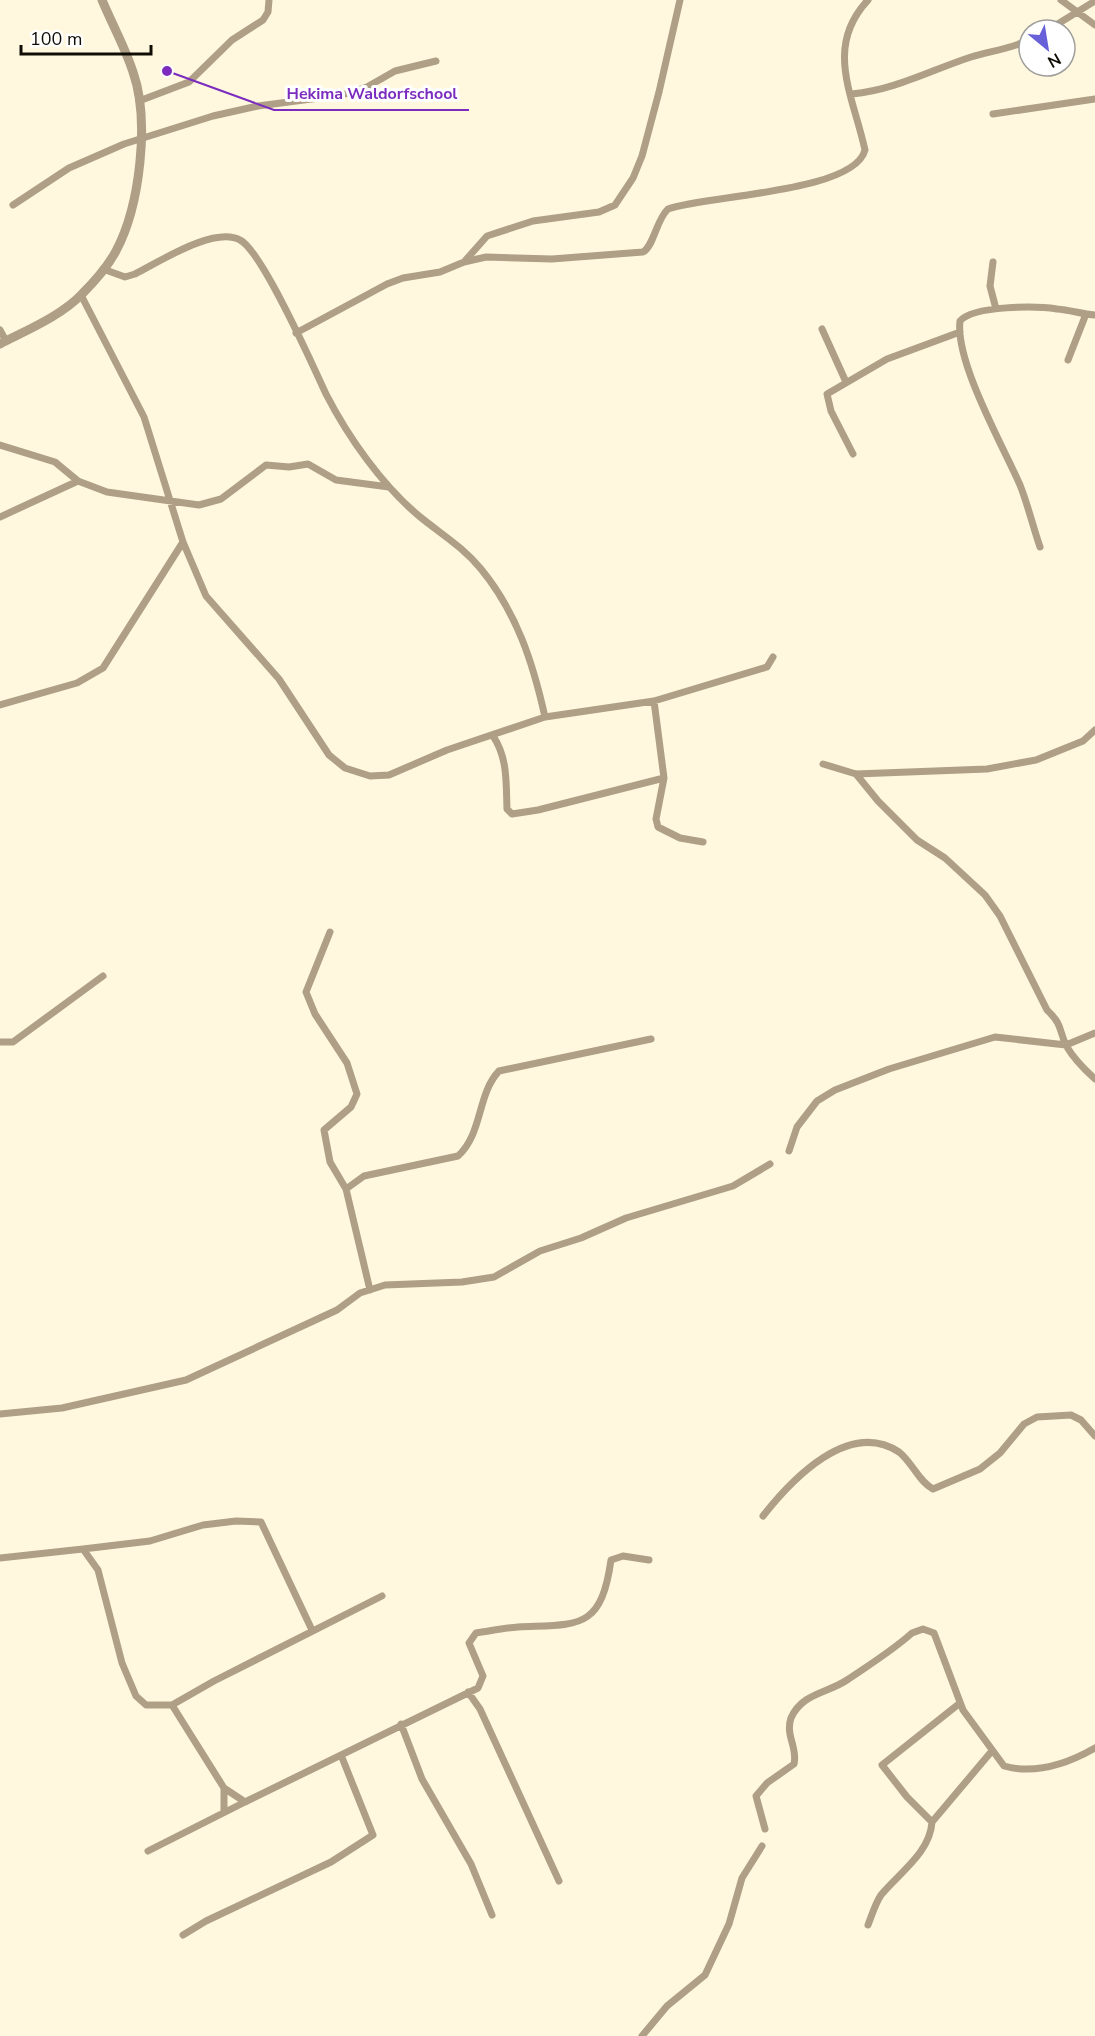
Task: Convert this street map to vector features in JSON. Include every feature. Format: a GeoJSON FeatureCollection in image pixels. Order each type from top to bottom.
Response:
{"type":"FeatureCollection","features":[{"type":"Feature","properties":{"kind":"street"},"geometry":{"type":"LineString","coordinates":[[0,330],[3,342],[61,310],[81,295],[116,250],[136,190],[142,138],[134,73],[102,0]]}},
{"type":"Feature","properties":{"kind":"street"},"geometry":{"type":"LineString","coordinates":[[139,101],[184,85],[199,75],[232,40],[263,20],[268,12],[269,0]]}},
{"type":"Feature","properties":{"kind":"street"},"geometry":{"type":"LineString","coordinates":[[464,262],[488,236],[533,221],[608,209],[622,197],[642,156],[680,0]]}},
{"type":"Feature","properties":{"kind":"street"},"geometry":{"type":"LineString","coordinates":[[296,333],[387,284],[403,278],[440,272],[464,262],[486,257],[552,259],[643,252],[648,249],[657,224],[668,208],[806,186],[851,167],[864,156],[865,150],[845,70],[843,51],[845,34],[852,20],[868,0]]}},
{"type":"Feature","properties":{"kind":"street"},"geometry":{"type":"LineString","coordinates":[[1060,0],[1095,25]]}},
{"type":"Feature","properties":{"kind":"street"},"geometry":{"type":"LineString","coordinates":[[1066,18],[1095,1]]}},
{"type":"Feature","properties":{"kind":"street"},"geometry":{"type":"LineString","coordinates":[[852,93],[888,88],[973,57],[1017,45]]}},
{"type":"Feature","properties":{"kind":"street"},"geometry":{"type":"LineString","coordinates":[[13,205],[69,168],[96,154],[142,138],[213,116],[258,106],[342,95],[367,87],[395,71],[436,61]]}},
{"type":"Feature","properties":{"kind":"street"},"geometry":{"type":"LineString","coordinates":[[993,114],[1095,99]]}},
{"type":"Feature","properties":{"kind":"street"},"geometry":{"type":"LineString","coordinates":[[103,269],[125,277],[212,237],[222,236],[240,240],[248,246],[268,278],[331,404],[389,487],[418,515],[457,543],[481,569],[509,612],[525,642],[535,672],[545,717]]}},
{"type":"Feature","properties":{"kind":"street"},"geometry":{"type":"LineString","coordinates":[[993,262],[990,286],[996,309]]}},
{"type":"Feature","properties":{"kind":"street"},"geometry":{"type":"LineString","coordinates":[[81,295],[144,417],[183,542],[206,596],[279,680],[329,755],[345,768],[370,776],[389,775],[447,750],[545,717],[654,701],[767,667],[773,657]]}},
{"type":"Feature","properties":{"kind":"street"},"geometry":{"type":"LineString","coordinates":[[1040,547],[1021,488],[975,389],[960,332],[960,321],[964,317],[996,309],[1056,308],[1095,315]]}},
{"type":"Feature","properties":{"kind":"street"},"geometry":{"type":"LineString","coordinates":[[1068,360],[1086,314]]}},
{"type":"Feature","properties":{"kind":"street"},"geometry":{"type":"LineString","coordinates":[[822,329],[846,382]]}},
{"type":"Feature","properties":{"kind":"street"},"geometry":{"type":"LineString","coordinates":[[854,454],[826,398],[831,391],[887,358],[960,332]]}},
{"type":"Feature","properties":{"kind":"street"},"geometry":{"type":"LineString","coordinates":[[0,445],[55,462],[78,481],[119,495],[199,505],[210,504],[266,465],[289,468],[308,464],[336,480],[389,487]]}},
{"type":"Feature","properties":{"kind":"street"},"geometry":{"type":"LineString","coordinates":[[0,517],[78,481]]}},
{"type":"Feature","properties":{"kind":"street"},"geometry":{"type":"LineString","coordinates":[[0,705],[77,683],[103,668],[183,542]]}},
{"type":"Feature","properties":{"kind":"street"},"geometry":{"type":"LineString","coordinates":[[654,701],[664,778],[656,819],[658,827],[680,838],[703,842]]}},
{"type":"Feature","properties":{"kind":"street"},"geometry":{"type":"LineString","coordinates":[[823,764],[856,774],[987,769],[1036,760],[1083,741],[1095,730]]}},
{"type":"Feature","properties":{"kind":"street"},"geometry":{"type":"LineString","coordinates":[[493,736],[501,748],[505,762],[507,809],[512,814],[538,810],[664,778]]}},
{"type":"Feature","properties":{"kind":"street"},"geometry":{"type":"LineString","coordinates":[[856,774],[878,801],[917,840],[945,858],[985,895],[1000,916],[1047,1010],[1060,1022],[1066,1045],[1081,1067],[1095,1079]]}},
{"type":"Feature","properties":{"kind":"street"},"geometry":{"type":"LineString","coordinates":[[330,932],[306,992],[315,1014],[347,1063],[357,1094],[351,1107],[324,1130],[330,1162],[346,1189],[369,1290]]}},
{"type":"Feature","properties":{"kind":"street"},"geometry":{"type":"LineString","coordinates":[[0,1042],[13,1041],[103,976]]}},
{"type":"Feature","properties":{"kind":"street"},"geometry":{"type":"LineString","coordinates":[[789,1151],[797,1127],[817,1101],[843,1087],[995,1037],[1066,1045],[1095,1033]]}},
{"type":"Feature","properties":{"kind":"street"},"geometry":{"type":"LineString","coordinates":[[346,1189],[364,1176],[458,1156],[474,1133],[490,1081],[499,1071],[651,1039]]}},
{"type":"Feature","properties":{"kind":"street"},"geometry":{"type":"LineString","coordinates":[[0,1414],[63,1408],[192,1378],[320,1318],[369,1290],[385,1285],[462,1282],[494,1277],[540,1251],[581,1238],[626,1218],[733,1186],[770,1164]]}},
{"type":"Feature","properties":{"kind":"street"},"geometry":{"type":"LineString","coordinates":[[763,1516],[782,1491],[809,1468],[858,1442],[879,1442],[897,1451],[933,1489],[980,1468],[999,1453],[1024,1424],[1037,1417],[1071,1415],[1081,1420],[1095,1436]]}},
{"type":"Feature","properties":{"kind":"street"},"geometry":{"type":"LineString","coordinates":[[0,1558],[150,1541],[203,1524],[236,1521],[261,1522],[312,1630]]}},
{"type":"Feature","properties":{"kind":"street"},"geometry":{"type":"LineString","coordinates":[[83,1549],[98,1570],[122,1663],[136,1696],[147,1705],[172,1706],[312,1630],[382,1596]]}},
{"type":"Feature","properties":{"kind":"street"},"geometry":{"type":"LineString","coordinates":[[148,1851],[401,1724],[478,1688],[482,1681],[480,1668],[469,1643],[476,1633],[515,1627],[581,1623],[596,1609],[608,1579],[611,1560],[623,1556],[649,1560]]}},
{"type":"Feature","properties":{"kind":"street"},"geometry":{"type":"LineString","coordinates":[[765,1829],[756,1796],[767,1783],[794,1764],[790,1724],[794,1714],[805,1700],[846,1681],[912,1633],[923,1629],[934,1633],[960,1703],[992,1752],[1004,1766],[1024,1769],[1060,1765],[1095,1748]]}},
{"type":"Feature","properties":{"kind":"street"},"geometry":{"type":"LineString","coordinates":[[468,1692],[480,1709],[559,1881]]}},
{"type":"Feature","properties":{"kind":"street"},"geometry":{"type":"LineString","coordinates":[[932,1822],[907,1797],[882,1765],[960,1703]]}},
{"type":"Feature","properties":{"kind":"street"},"geometry":{"type":"LineString","coordinates":[[172,1706],[224,1788],[245,1802]]}},
{"type":"Feature","properties":{"kind":"street"},"geometry":{"type":"LineString","coordinates":[[401,1724],[422,1779],[471,1864],[492,1915]]}},
{"type":"Feature","properties":{"kind":"street"},"geometry":{"type":"LineString","coordinates":[[868,1925],[879,1898],[920,1853],[932,1830],[932,1822],[992,1752]]}},
{"type":"Feature","properties":{"kind":"street"},"geometry":{"type":"LineString","coordinates":[[183,1935],[206,1921],[331,1862],[373,1835],[341,1755]]}},
{"type":"Feature","properties":{"kind":"street"},"geometry":{"type":"LineString","coordinates":[[224,1788],[224,1812]]}},
{"type":"Feature","properties":{"kind":"street"},"geometry":{"type":"LineString","coordinates":[[642,2036],[667,2006],[705,1975],[729,1923],[742,1878],[762,1845]]}},
{"type":"Feature","properties":{"kind":"place","name":"Hekima Waldorfschool"},"geometry":{"type":"Point","coordinates":[167,71]}}]}
